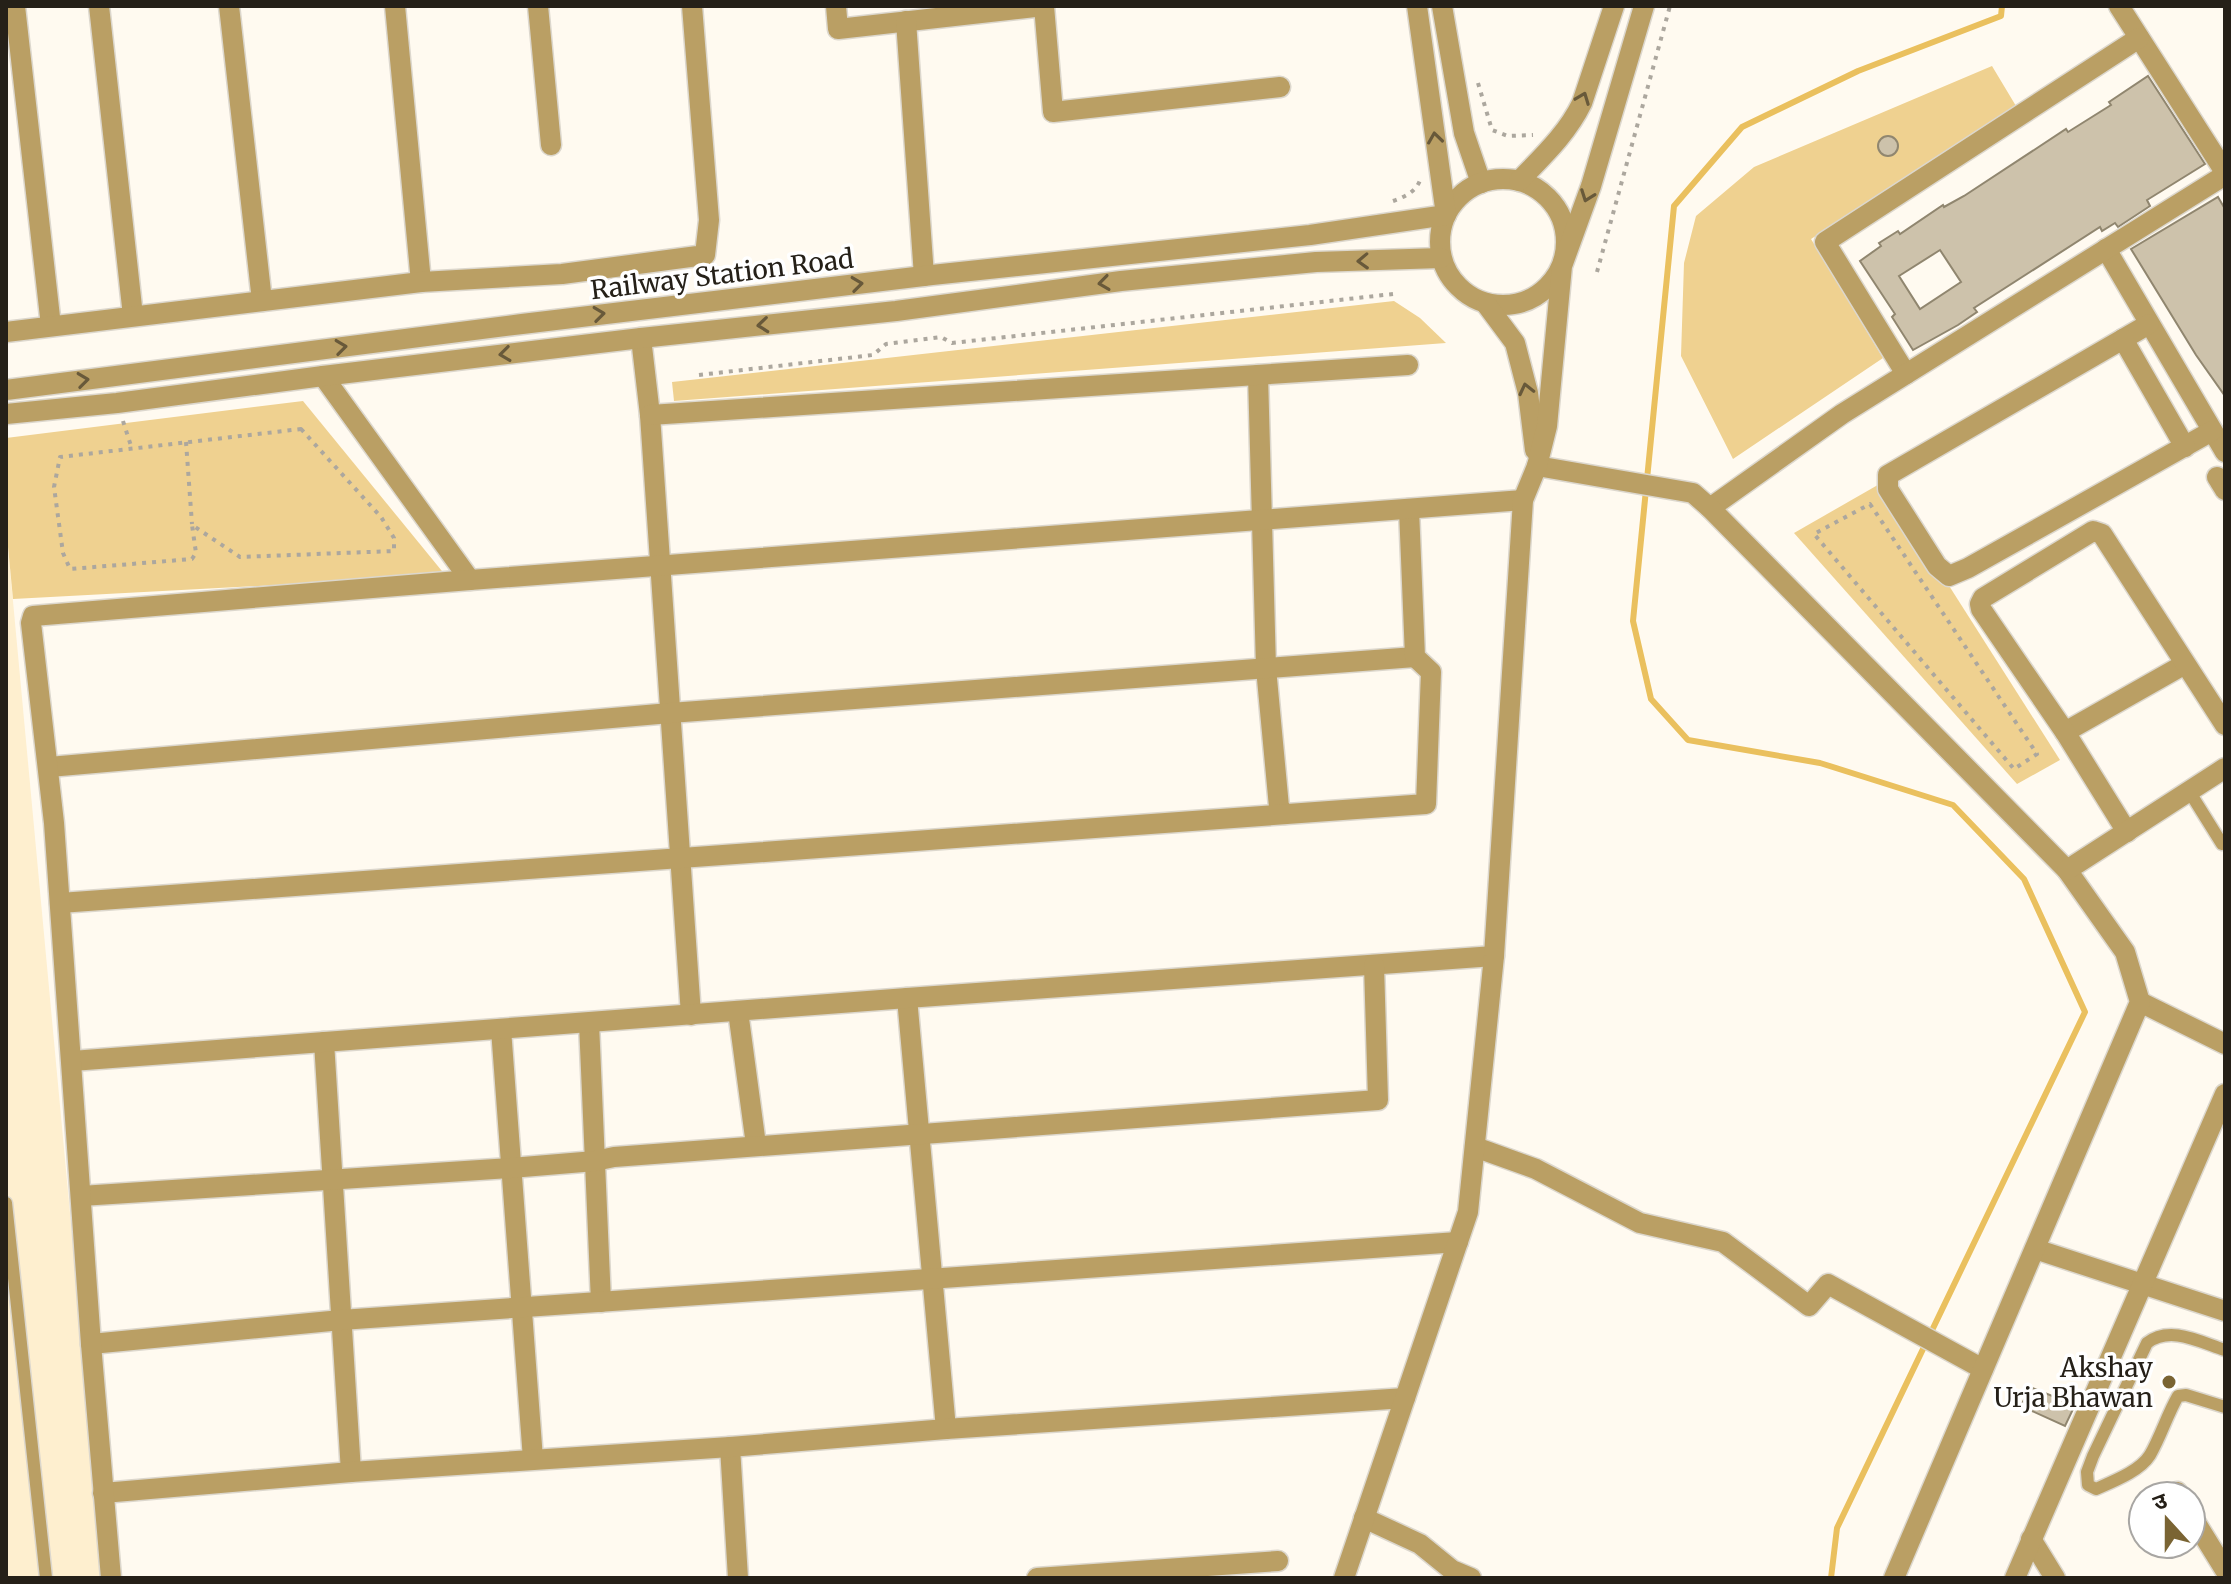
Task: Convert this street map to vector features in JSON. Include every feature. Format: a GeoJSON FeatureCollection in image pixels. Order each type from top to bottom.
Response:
{"type":"FeatureCollection","features":[{"type":"Feature","properties":{"kind":"street"},"geometry":{"type":"LineString","coordinates":[[15,6],[51,326]]}},
{"type":"Feature","properties":{"kind":"street"},"geometry":{"type":"LineString","coordinates":[[99,6],[133,316]]}},
{"type":"Feature","properties":{"kind":"street"},"geometry":{"type":"LineString","coordinates":[[229,6],[262,301]]}},
{"type":"Feature","properties":{"kind":"street"},"geometry":{"type":"LineString","coordinates":[[395,6],[421,282]]}},
{"type":"Feature","properties":{"kind":"street"},"geometry":{"type":"LineString","coordinates":[[538,6],[551,145]]}},
{"type":"Feature","properties":{"kind":"street"},"geometry":{"type":"LineString","coordinates":[[6,332],[421,282],[562,274],[705,255],[709,220],[692,6]]}},
{"type":"Feature","properties":{"kind":"street"},"geometry":{"type":"LineString","coordinates":[[836,6],[838,29],[1044,6],[1053,112],[1280,87]]}},
{"type":"Feature","properties":{"kind":"street"},"geometry":{"type":"LineString","coordinates":[[1417,6],[1446,215]]}},
{"type":"Feature","properties":{"kind":"street"},"geometry":{"type":"LineString","coordinates":[[1442,6],[1464,133],[1481,183]]}},
{"type":"Feature","properties":{"kind":"street"},"geometry":{"type":"LineString","coordinates":[[1519,181],[1575,118],[1614,6]]}},
{"type":"Feature","properties":{"kind":"street"},"geometry":{"type":"LineString","coordinates":[[1344,1578],[1468,1212],[1494,956],[1523,500],[1537,466],[1547,426],[1562,266],[1566,248],[1565,231],[1549,199],[1519,181],[1500,179],[1481,183],[1467,191],[1455,201],[1441,229],[1441,258],[1448,274],[1471,297],[1486,304],[1505,306],[1539,294],[1553,282],[1562,266],[1591,186],[1644,6]]}},
{"type":"Feature","properties":{"kind":"street"},"geometry":{"type":"LineString","coordinates":[[1710,508],[1842,414],[2225,173],[2119,6]]}},
{"type":"Feature","properties":{"kind":"street"},"geometry":{"type":"LineString","coordinates":[[906,21],[924,276]]}},
{"type":"Feature","properties":{"kind":"street"},"geometry":{"type":"LineString","coordinates":[[1906,374],[1825,242],[2139,38]]}},
{"type":"Feature","properties":{"kind":"street","name":"Railway Station Road"},"geometry":{"type":"LineString","coordinates":[[6,390],[924,276],[1310,235],[1446,215]]}},
{"type":"Feature","properties":{"kind":"street"},"geometry":{"type":"LineString","coordinates":[[2106,249],[2225,452]]}},
{"type":"Feature","properties":{"kind":"street","name":"Railway Station Road"},"geometry":{"type":"LineString","coordinates":[[6,414],[641,338],[896,311],[1136,280],[1316,262],[1441,258]]}},
{"type":"Feature","properties":{"kind":"street"},"geometry":{"type":"LineString","coordinates":[[1486,304],[1515,343],[1528,393],[1537,466]]}},
{"type":"Feature","properties":{"kind":"street"},"geometry":{"type":"LineString","coordinates":[[2149,324],[1888,475],[1888,489],[1937,566],[1949,576],[2212,431]]}},
{"type":"Feature","properties":{"kind":"street"},"geometry":{"type":"LineString","coordinates":[[641,338],[650,415],[691,1015]]}},
{"type":"Feature","properties":{"kind":"street"},"geometry":{"type":"LineString","coordinates":[[2123,339],[2185,447]]}},
{"type":"Feature","properties":{"kind":"street"},"geometry":{"type":"LineString","coordinates":[[650,415],[1408,365]]}},
{"type":"Feature","properties":{"kind":"street"},"geometry":{"type":"LineString","coordinates":[[1258,375],[1266,668],[1279,807],[1285,814]]}},
{"type":"Feature","properties":{"kind":"street"},"geometry":{"type":"LineString","coordinates":[[323,376],[470,580]]}},
{"type":"Feature","properties":{"kind":"street"},"geometry":{"type":"LineString","coordinates":[[1537,466],[1693,493],[2067,870],[2125,952],[2140,1002],[1894,1578]]}},
{"type":"Feature","properties":{"kind":"street"},"geometry":{"type":"LineString","coordinates":[[111,1578],[49,767],[33,616],[1523,500]]}},
{"type":"Feature","properties":{"kind":"street"},"geometry":{"type":"LineString","coordinates":[[60,903],[1426,804],[1431,672],[1415,657],[1410,509]]}},
{"type":"Feature","properties":{"kind":"street"},"geometry":{"type":"LineString","coordinates":[[2127,832],[2065,732],[1981,609],[1983,598],[2093,531],[2102,534],[2225,725]]}},
{"type":"Feature","properties":{"kind":"street"},"geometry":{"type":"LineString","coordinates":[[49,767],[670,713],[1415,657]]}},
{"type":"Feature","properties":{"kind":"street"},"geometry":{"type":"LineString","coordinates":[[2065,732],[2185,664]]}},
{"type":"Feature","properties":{"kind":"street"},"geometry":{"type":"LineString","coordinates":[[2067,870],[2225,768]]}},
{"type":"Feature","properties":{"kind":"street"},"geometry":{"type":"LineString","coordinates":[[72,1061],[1494,956]]}},
{"type":"Feature","properties":{"kind":"street"},"geometry":{"type":"LineString","coordinates":[[81,1196],[511,1168],[756,1145],[1378,1100],[1374,965]]}},
{"type":"Feature","properties":{"kind":"street"},"geometry":{"type":"LineString","coordinates":[[907,998],[946,1429]]}},
{"type":"Feature","properties":{"kind":"street"},"geometry":{"type":"LineString","coordinates":[[2140,1002],[2225,1044]]}},
{"type":"Feature","properties":{"kind":"street"},"geometry":{"type":"LineString","coordinates":[[738,1011],[756,1145]]}},
{"type":"Feature","properties":{"kind":"street"},"geometry":{"type":"LineString","coordinates":[[589,1023],[601,1302]]}},
{"type":"Feature","properties":{"kind":"street"},"geometry":{"type":"LineString","coordinates":[[501,1029],[533,1459]]}},
{"type":"Feature","properties":{"kind":"street"},"geometry":{"type":"LineString","coordinates":[[324,1042],[351,1472]]}},
{"type":"Feature","properties":{"kind":"street"},"geometry":{"type":"LineString","coordinates":[[2015,1578],[2225,1094]]}},
{"type":"Feature","properties":{"kind":"street"},"geometry":{"type":"LineString","coordinates":[[1475,1147],[1536,1169],[1640,1223],[1723,1242],[1809,1306],[1828,1284],[1983,1369]]}},
{"type":"Feature","properties":{"kind":"street"},"geometry":{"type":"LineString","coordinates":[[91,1344],[341,1320],[1458,1242]]}},
{"type":"Feature","properties":{"kind":"street"},"geometry":{"type":"LineString","coordinates":[[2035,1249],[2225,1311]]}},
{"type":"Feature","properties":{"kind":"street"},"geometry":{"type":"LineString","coordinates":[[103,1493],[351,1472],[1405,1398]]}},
{"type":"Feature","properties":{"kind":"street"},"geometry":{"type":"LineString","coordinates":[[730,1447],[738,1578]]}},
{"type":"Feature","properties":{"kind":"street"},"geometry":{"type":"LineString","coordinates":[[1364,1518],[1420,1544],[1452,1570],[1471,1578]]}},
{"type":"Feature","properties":{"kind":"street"},"geometry":{"type":"LineString","coordinates":[[2031,1539],[2055,1578]]}},
{"type":"Feature","properties":{"kind":"street"},"geometry":{"type":"LineString","coordinates":[[2207,1541],[2225,1570]]}},
{"type":"Feature","properties":{"kind":"street"},"geometry":{"type":"LineString","coordinates":[[1037,1578],[1278,1561]]}},
{"type":"Feature","properties":{"kind":"lane"},"geometry":{"type":"LineString","coordinates":[[2189,791],[2222,844]]}},
{"type":"Feature","properties":{"kind":"lane"},"geometry":{"type":"LineString","coordinates":[[6,1203],[46,1578]]}},
{"type":"Feature","properties":{"kind":"lane"},"geometry":{"type":"LineString","coordinates":[[2225,1350],[2177,1334],[2155,1337],[2147,1343],[2093,1456],[2087,1472],[2088,1485],[2096,1489],[2144,1463],[2178,1396],[2186,1395],[2225,1407]]}},
{"type":"Feature","properties":{"kind":"path"},"geometry":{"type":"LineString","coordinates":[[1597,272],[1670,6]]}},
{"type":"Feature","properties":{"kind":"path"},"geometry":{"type":"LineString","coordinates":[[1476,74],[1492,130],[1508,136],[1533,135],[1543,126]]}},
{"type":"Feature","properties":{"kind":"path"},"geometry":{"type":"LineString","coordinates":[[1391,202],[1406,196],[1418,186],[1423,172]]}},
{"type":"Feature","properties":{"kind":"path"},"geometry":{"type":"LineString","coordinates":[[699,375],[873,355],[886,344],[927,338],[941,337],[952,343],[1393,294]]}},
{"type":"Feature","properties":{"kind":"path"},"geometry":{"type":"LineString","coordinates":[[117,403],[132,449]]}},
{"type":"Feature","properties":{"kind":"path"},"geometry":{"type":"LineString","coordinates":[[186,442],[192,525],[196,553],[192,559],[70,569],[63,553],[54,487],[60,457],[132,449],[186,442],[301,429],[381,517],[394,538],[394,551],[240,557],[192,525]]}},
{"type":"Feature","properties":{"kind":"path"},"geometry":{"type":"LineString","coordinates":[[1870,504],[2037,754],[2014,769],[1814,534],[1870,504]]}},
{"type":"Feature","properties":{"kind":"shaded area"},"geometry":{"type":"Polygon","coordinates":[[[1992,66],[2016,106],[1811,239],[1883,358],[1733,459],[1681,356],[1684,263],[1696,216],[1754,167],[1992,66]]]}},
{"type":"Feature","properties":{"kind":"shaded area"},"geometry":{"type":"Polygon","coordinates":[[[1394,301],[1420,318],[1446,343],[674,401],[672,382],[1394,301]]]}},
{"type":"Feature","properties":{"kind":"shaded area"},"geometry":{"type":"Polygon","coordinates":[[[303,401],[446,576],[13,599],[6,526],[6,438],[303,401]]]}},
{"type":"Feature","properties":{"kind":"shaded area"},"geometry":{"type":"Polygon","coordinates":[[[1883,482],[2060,760],[2017,784],[1794,533],[1883,482]]]}},
{"type":"Feature","properties":{"kind":"shaded area"},"geometry":{"type":"Polygon","coordinates":[[[6,526],[104,1578],[6,1578],[6,526]]]}},
{"type":"Feature","properties":{"kind":"building"},"geometry":{"type":"Polygon","coordinates":[[[2148,76],[2205,164],[2147,200],[2150,206],[2118,227],[2115,223],[2102,231],[2100,227],[1974,308],[1977,312],[1958,325],[1913,350],[1892,317],[1895,314],[1860,261],[1881,246],[1879,243],[1964,196],[2066,129],[2068,132],[2111,105],[2109,102],[2148,76]],[[1940,250],[1899,276],[1920,309],[1961,282],[1940,250]]]}},
{"type":"Feature","properties":{"kind":"building"},"geometry":{"type":"Polygon","coordinates":[[[1888,136],[1895,139],[1898,146],[1895,153],[1888,156],[1881,153],[1878,146],[1881,139],[1888,136]]]}},
{"type":"Feature","properties":{"kind":"building"},"geometry":{"type":"Polygon","coordinates":[[[2218,197],[2225,209],[2225,396],[2131,249],[2218,197]]]}},
{"type":"Feature","properties":{"kind":"building"},"geometry":{"type":"Polygon","coordinates":[[[2030,1387],[2075,1405],[2065,1426],[2021,1406],[2030,1387]]]}},
{"type":"Feature","properties":{"kind":"waterway"},"geometry":{"type":"LineString","coordinates":[[1831,1578],[1837,1528],[2085,1012],[2024,879],[1953,805],[1820,763],[1688,740],[1651,699],[1633,621],[1674,206],[1742,127],[1858,71],[2001,16],[2002,6]]}},
{"type":"Feature","properties":{"kind":"place","name":"Akshay Urja Bhawan"},"geometry":{"type":"Point","coordinates":[2169,1382]}}]}
